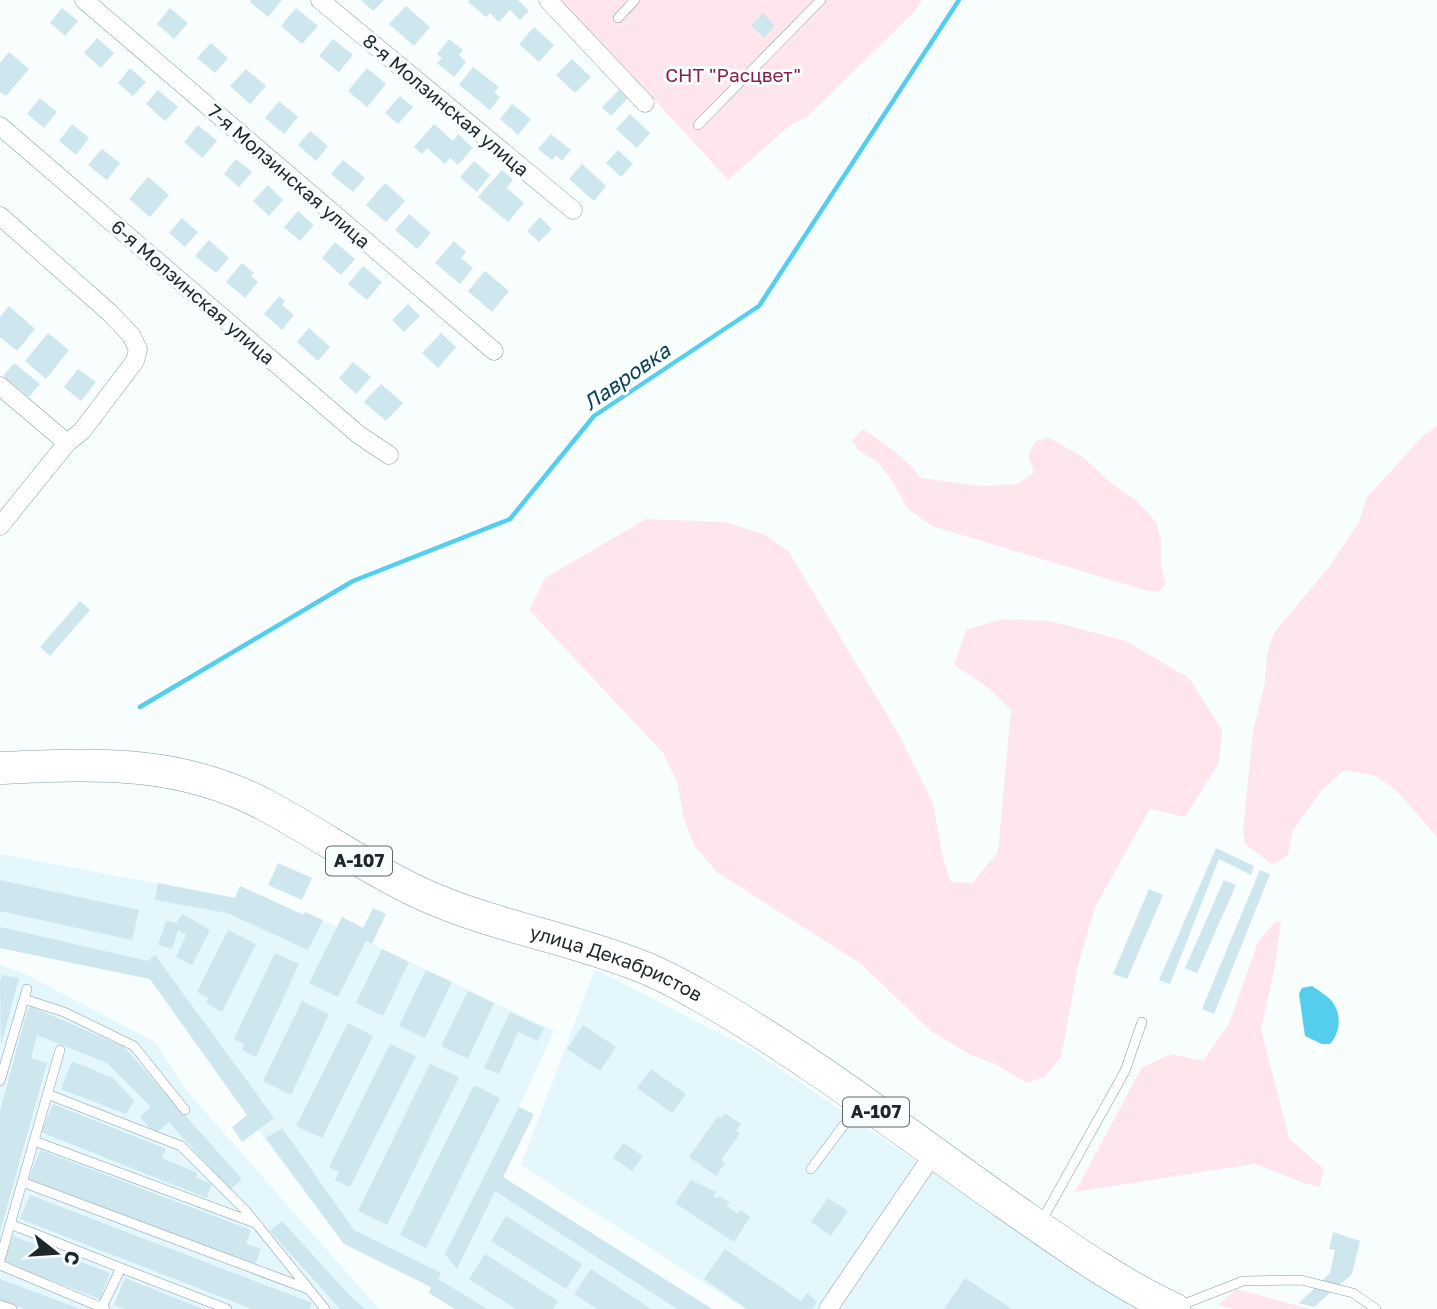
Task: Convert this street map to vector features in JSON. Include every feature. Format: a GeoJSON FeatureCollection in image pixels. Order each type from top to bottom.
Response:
{"type":"FeatureCollection","features":[{"type":"Feature","properties":{"kind":"highway","name":"улица Декабристов"},"geometry":{"type":"LineString","coordinates":[[0,768],[111,764],[182,774],[227,788],[263,804],[375,870],[420,893],[470,914],[641,966],[678,983],[810,1063],[934,1153],[1127,1286],[1174,1309]]}},
{"type":"Feature","properties":{"kind":"street","name":"7-я Молзинская улица"},"geometry":{"type":"LineString","coordinates":[[84,0],[494,351]]}},
{"type":"Feature","properties":{"kind":"street","name":"8-я Молзинская улица"},"geometry":{"type":"LineString","coordinates":[[320,0],[573,210]]}},
{"type":"Feature","properties":{"kind":"street"},"geometry":{"type":"LineString","coordinates":[[548,0],[645,103]]}},
{"type":"Feature","properties":{"kind":"street","name":"6-я Молзинская улица"},"geometry":{"type":"LineString","coordinates":[[0,126],[359,435],[389,455]]}},
{"type":"Feature","properties":{"kind":"street"},"geometry":{"type":"LineString","coordinates":[[0,216],[109,312],[131,335],[138,349],[135,361],[82,431],[67,443],[0,526]]}},
{"type":"Feature","properties":{"kind":"street"},"geometry":{"type":"LineString","coordinates":[[0,386],[67,443]]}},
{"type":"Feature","properties":{"kind":"street"},"geometry":{"type":"LineString","coordinates":[[828,1309],[934,1153]]}},
{"type":"Feature","properties":{"kind":"lane"},"geometry":{"type":"LineString","coordinates":[[618,18],[635,0]]}},
{"type":"Feature","properties":{"kind":"lane"},"geometry":{"type":"LineString","coordinates":[[698,124],[821,0]]}},
{"type":"Feature","properties":{"kind":"lane"},"geometry":{"type":"LineString","coordinates":[[0,1081],[25,994],[134,1046],[185,1110]]}},
{"type":"Feature","properties":{"kind":"lane"},"geometry":{"type":"LineString","coordinates":[[1039,1226],[1125,1070],[1142,1022]]}},
{"type":"Feature","properties":{"kind":"lane"},"geometry":{"type":"LineString","coordinates":[[60,1050],[0,1263],[103,1309],[121,1268]]}},
{"type":"Feature","properties":{"kind":"lane"},"geometry":{"type":"LineString","coordinates":[[47,1094],[181,1146],[257,1224],[325,1309]]}},
{"type":"Feature","properties":{"kind":"lane"},"geometry":{"type":"LineString","coordinates":[[811,1169],[862,1101]]}},
{"type":"Feature","properties":{"kind":"lane"},"geometry":{"type":"LineString","coordinates":[[34,1141],[257,1224]]}},
{"type":"Feature","properties":{"kind":"lane"},"geometry":{"type":"LineString","coordinates":[[22,1182],[309,1289]]}},
{"type":"Feature","properties":{"kind":"lane"},"geometry":{"type":"LineString","coordinates":[[10,1224],[227,1309]]}},
{"type":"Feature","properties":{"kind":"lane"},"geometry":{"type":"LineString","coordinates":[[1174,1309],[1243,1281],[1301,1280],[1353,1293],[1376,1309]]}},
{"type":"Feature","properties":{"kind":"lane"},"geometry":{"type":"LineString","coordinates":[[0,1305],[12,1309]]}},
{"type":"Feature","properties":{"kind":"shaded area"},"geometry":{"type":"Polygon","coordinates":[[[0,854],[234,898],[240,886],[303,915],[305,912],[554,1031],[519,1107],[534,1114],[503,1177],[712,1309],[455,1309],[429,1293],[431,1287],[344,1244],[150,979],[0,948],[0,854]]]}},
{"type":"Feature","properties":{"kind":"shaded area"},"geometry":{"type":"Polygon","coordinates":[[[0,965],[23,973],[155,1042],[185,1089],[379,1309],[0,1309],[0,965]]]}},
{"type":"Feature","properties":{"kind":"shaded area"},"geometry":{"type":"Polygon","coordinates":[[[595,969],[752,1050],[963,1193],[1146,1309],[745,1309],[521,1165],[595,969]]]}},
{"type":"Feature","properties":{"kind":"green space","name":"СНТ \"Расцвет\""},"geometry":{"type":"Polygon","coordinates":[[[558,0],[922,0],[915,11],[807,117],[789,126],[728,180],[619,61],[558,0]]]}},
{"type":"Feature","properties":{"kind":"green space"},"geometry":{"type":"Polygon","coordinates":[[[1437,426],[1437,837],[1397,791],[1376,776],[1344,770],[1322,790],[1293,830],[1288,855],[1273,865],[1245,844],[1243,831],[1253,731],[1265,683],[1267,654],[1274,633],[1329,567],[1359,522],[1367,497],[1423,436],[1437,426]]]}},
{"type":"Feature","properties":{"kind":"green space"},"geometry":{"type":"Polygon","coordinates":[[[863,429],[901,457],[921,478],[981,486],[1017,484],[1034,473],[1028,456],[1035,442],[1048,437],[1083,457],[1111,483],[1137,501],[1156,522],[1161,539],[1161,565],[1166,584],[1158,592],[1141,589],[932,526],[907,508],[879,463],[858,450],[852,440],[863,429]]]}},
{"type":"Feature","properties":{"kind":"green space"},"geometry":{"type":"Polygon","coordinates":[[[646,519],[724,522],[764,534],[789,552],[898,733],[933,803],[943,858],[951,882],[972,883],[998,852],[1011,710],[986,686],[954,665],[966,630],[1003,619],[1050,621],[1126,641],[1189,678],[1222,730],[1219,763],[1185,817],[1150,809],[1095,907],[1078,966],[1061,1057],[1045,1077],[1026,1083],[932,1032],[861,964],[718,873],[695,847],[684,819],[677,782],[663,753],[529,610],[545,578],[646,519]]]}},
{"type":"Feature","properties":{"kind":"green space"},"geometry":{"type":"Polygon","coordinates":[[[1281,921],[1275,966],[1261,1029],[1289,1138],[1324,1169],[1320,1187],[1254,1164],[1075,1192],[1142,1067],[1172,1054],[1203,1061],[1229,1024],[1258,942],[1275,922],[1281,921]]]}},
{"type":"Feature","properties":{"kind":"green space"},"geometry":{"type":"Polygon","coordinates":[[[1236,1289],[1311,1309],[1234,1309],[1218,1305],[1236,1289]]]}},
{"type":"Feature","properties":{"kind":"water"},"geometry":{"type":"Polygon","coordinates":[[[1312,986],[1331,1000],[1337,1011],[1338,1028],[1330,1044],[1322,1044],[1305,1036],[1299,994],[1302,988],[1312,986]]]}},
{"type":"Feature","properties":{"kind":"building"},"geometry":{"type":"Polygon","coordinates":[[[282,0],[268,17],[250,2],[282,0]]]}},
{"type":"Feature","properties":{"kind":"building"},"geometry":{"type":"Polygon","coordinates":[[[361,0],[384,0],[373,11],[361,0]]]}},
{"type":"Feature","properties":{"kind":"building"},"geometry":{"type":"Polygon","coordinates":[[[518,0],[529,11],[520,20],[510,10],[499,22],[490,13],[486,17],[468,2],[518,0]]]}},
{"type":"Feature","properties":{"kind":"building"},"geometry":{"type":"Polygon","coordinates":[[[406,6],[430,27],[414,46],[389,24],[406,6]]]}},
{"type":"Feature","properties":{"kind":"building"},"geometry":{"type":"Polygon","coordinates":[[[62,8],[78,21],[65,36],[50,23],[62,8]]]}},
{"type":"Feature","properties":{"kind":"building"},"geometry":{"type":"Polygon","coordinates":[[[170,8],[188,23],[174,39],[157,24],[170,8]]]}},
{"type":"Feature","properties":{"kind":"building"},"geometry":{"type":"Polygon","coordinates":[[[296,8],[318,26],[302,44],[281,26],[296,8]]]}},
{"type":"Feature","properties":{"kind":"building"},"geometry":{"type":"Polygon","coordinates":[[[763,13],[775,26],[764,38],[751,25],[763,13]]]}},
{"type":"Feature","properties":{"kind":"building"},"geometry":{"type":"Polygon","coordinates":[[[534,27],[554,45],[539,62],[519,44],[534,27]]]}},
{"type":"Feature","properties":{"kind":"building"},"geometry":{"type":"Polygon","coordinates":[[[97,38],[114,53],[101,68],[84,53],[97,38]]]}},
{"type":"Feature","properties":{"kind":"building"},"geometry":{"type":"Polygon","coordinates":[[[333,39],[353,55],[339,72],[319,56],[333,39]]]}},
{"type":"Feature","properties":{"kind":"building"},"geometry":{"type":"Polygon","coordinates":[[[449,39],[463,50],[459,55],[466,62],[454,77],[437,63],[442,58],[437,54],[449,39]]]}},
{"type":"Feature","properties":{"kind":"building"},"geometry":{"type":"Polygon","coordinates":[[[211,43],[228,58],[215,73],[197,58],[211,43]]]}},
{"type":"Feature","properties":{"kind":"building"},"geometry":{"type":"Polygon","coordinates":[[[9,52],[29,69],[6,96],[0,92],[0,63],[9,52]]]}},
{"type":"Feature","properties":{"kind":"building"},"geometry":{"type":"Polygon","coordinates":[[[572,59],[591,77],[575,93],[556,75],[572,59]]]}},
{"type":"Feature","properties":{"kind":"building"},"geometry":{"type":"Polygon","coordinates":[[[473,67],[499,87],[494,92],[500,97],[490,110],[459,85],[473,67]]]}},
{"type":"Feature","properties":{"kind":"building"},"geometry":{"type":"Polygon","coordinates":[[[130,68],[146,82],[133,96],[118,83],[130,68]]]}},
{"type":"Feature","properties":{"kind":"building"},"geometry":{"type":"Polygon","coordinates":[[[367,68],[386,84],[367,107],[348,91],[367,68]]]}},
{"type":"Feature","properties":{"kind":"building"},"geometry":{"type":"Polygon","coordinates":[[[246,69],[266,86],[250,104],[230,86],[246,69]]]}},
{"type":"Feature","properties":{"kind":"building"},"geometry":{"type":"Polygon","coordinates":[[[158,90],[178,107],[165,121],[146,104],[158,90]]]}},
{"type":"Feature","properties":{"kind":"building"},"geometry":{"type":"Polygon","coordinates":[[[619,90],[628,98],[611,116],[602,107],[619,90]]]}},
{"type":"Feature","properties":{"kind":"building"},"geometry":{"type":"Polygon","coordinates":[[[400,96],[413,107],[398,124],[385,113],[400,96]]]}},
{"type":"Feature","properties":{"kind":"building"},"geometry":{"type":"Polygon","coordinates":[[[40,98],[57,112],[44,128],[27,114],[40,98]]]}},
{"type":"Feature","properties":{"kind":"building"},"geometry":{"type":"Polygon","coordinates":[[[279,101],[298,117],[284,134],[265,118],[279,101]]]}},
{"type":"Feature","properties":{"kind":"building"},"geometry":{"type":"Polygon","coordinates":[[[512,104],[531,119],[518,135],[500,119],[512,104]]]}},
{"type":"Feature","properties":{"kind":"building"},"geometry":{"type":"Polygon","coordinates":[[[630,114],[650,133],[637,148],[616,129],[630,114]]]}},
{"type":"Feature","properties":{"kind":"building"},"geometry":{"type":"Polygon","coordinates":[[[72,124],[89,138],[76,155],[59,141],[72,124]]]}},
{"type":"Feature","properties":{"kind":"building"},"geometry":{"type":"Polygon","coordinates":[[[434,124],[453,141],[458,134],[473,148],[458,165],[450,158],[445,164],[427,148],[422,154],[414,147],[434,124]]]}},
{"type":"Feature","properties":{"kind":"building"},"geometry":{"type":"Polygon","coordinates":[[[198,125],[217,141],[202,158],[184,142],[198,125]]]}},
{"type":"Feature","properties":{"kind":"building"},"geometry":{"type":"Polygon","coordinates":[[[310,131],[328,146],[316,161],[298,145],[310,131]]]}},
{"type":"Feature","properties":{"kind":"building"},"geometry":{"type":"Polygon","coordinates":[[[551,134],[571,150],[562,161],[556,155],[552,160],[538,149],[551,134]]]}},
{"type":"Feature","properties":{"kind":"building"},"geometry":{"type":"Polygon","coordinates":[[[102,149],[120,163],[107,180],[88,165],[102,149]]]}},
{"type":"Feature","properties":{"kind":"building"},"geometry":{"type":"Polygon","coordinates":[[[618,150],[633,164],[621,177],[606,163],[618,150]]]}},
{"type":"Feature","properties":{"kind":"building"},"geometry":{"type":"Polygon","coordinates":[[[236,159],[252,172],[239,187],[224,174],[236,159]]]}},
{"type":"Feature","properties":{"kind":"building"},"geometry":{"type":"Polygon","coordinates":[[[343,160],[365,178],[353,192],[331,174],[343,160]]]}},
{"type":"Feature","properties":{"kind":"building"},"geometry":{"type":"Polygon","coordinates":[[[474,161],[490,175],[477,192],[460,177],[474,161]]]}},
{"type":"Feature","properties":{"kind":"building"},"geometry":{"type":"Polygon","coordinates":[[[582,164],[606,186],[594,201],[569,179],[582,164]]]}},
{"type":"Feature","properties":{"kind":"building"},"geometry":{"type":"Polygon","coordinates":[[[502,170],[513,179],[507,188],[524,203],[508,222],[478,197],[502,170]]]}},
{"type":"Feature","properties":{"kind":"building"},"geometry":{"type":"Polygon","coordinates":[[[148,177],[169,195],[150,217],[129,199],[148,177]]]}},
{"type":"Feature","properties":{"kind":"building"},"geometry":{"type":"Polygon","coordinates":[[[385,183],[405,201],[386,222],[366,205],[385,183]]]}},
{"type":"Feature","properties":{"kind":"building"},"geometry":{"type":"Polygon","coordinates":[[[268,185],[283,200],[269,216],[253,201],[268,185]]]}},
{"type":"Feature","properties":{"kind":"building"},"geometry":{"type":"Polygon","coordinates":[[[298,211],[314,225],[300,241],[284,227],[298,211]]]}},
{"type":"Feature","properties":{"kind":"building"},"geometry":{"type":"Polygon","coordinates":[[[409,214],[431,233],[417,249],[395,230],[409,214]]]}},
{"type":"Feature","properties":{"kind":"building"},"geometry":{"type":"Polygon","coordinates":[[[540,217],[552,229],[539,242],[527,231],[540,217]]]}},
{"type":"Feature","properties":{"kind":"building"},"geometry":{"type":"Polygon","coordinates":[[[182,218],[198,232],[185,247],[169,233],[182,218]]]}},
{"type":"Feature","properties":{"kind":"building"},"geometry":{"type":"Polygon","coordinates":[[[209,240],[229,258],[216,273],[195,256],[209,240]]]}},
{"type":"Feature","properties":{"kind":"building"},"geometry":{"type":"Polygon","coordinates":[[[454,241],[466,252],[461,258],[473,268],[460,284],[435,263],[454,241]]]}},
{"type":"Feature","properties":{"kind":"building"},"geometry":{"type":"Polygon","coordinates":[[[335,242],[355,259],[341,275],[322,258],[335,242]]]}},
{"type":"Feature","properties":{"kind":"building"},"geometry":{"type":"Polygon","coordinates":[[[242,263],[254,273],[251,276],[258,282],[245,298],[226,282],[242,263]]]}},
{"type":"Feature","properties":{"kind":"building"},"geometry":{"type":"Polygon","coordinates":[[[363,266],[382,282],[367,300],[348,284],[363,266]]]}},
{"type":"Feature","properties":{"kind":"building"},"geometry":{"type":"Polygon","coordinates":[[[485,271],[509,291],[492,312],[468,291],[485,271]]]}},
{"type":"Feature","properties":{"kind":"building"},"geometry":{"type":"Polygon","coordinates":[[[279,296],[285,301],[282,305],[294,315],[282,330],[264,314],[279,296]]]}},
{"type":"Feature","properties":{"kind":"building"},"geometry":{"type":"Polygon","coordinates":[[[408,304],[420,316],[404,332],[392,320],[408,304]]]}},
{"type":"Feature","properties":{"kind":"building"},"geometry":{"type":"Polygon","coordinates":[[[9,306],[35,329],[17,351],[0,337],[0,317],[9,306]]]}},
{"type":"Feature","properties":{"kind":"building"},"geometry":{"type":"Polygon","coordinates":[[[309,328],[330,347],[318,361],[297,342],[309,328]]]}},
{"type":"Feature","properties":{"kind":"building"},"geometry":{"type":"Polygon","coordinates":[[[48,333],[69,350],[46,379],[25,361],[48,333]]]}},
{"type":"Feature","properties":{"kind":"building"},"geometry":{"type":"Polygon","coordinates":[[[441,333],[456,347],[438,368],[422,353],[441,333]]]}},
{"type":"Feature","properties":{"kind":"building"},"geometry":{"type":"Polygon","coordinates":[[[353,362],[371,377],[356,394],[339,378],[353,362]]]}},
{"type":"Feature","properties":{"kind":"building"},"geometry":{"type":"Polygon","coordinates":[[[14,363],[40,384],[29,397],[3,376],[14,363]]]}},
{"type":"Feature","properties":{"kind":"building"},"geometry":{"type":"Polygon","coordinates":[[[78,369],[96,382],[81,401],[64,387],[78,369]]]}},
{"type":"Feature","properties":{"kind":"building"},"geometry":{"type":"Polygon","coordinates":[[[381,384],[403,403],[386,421],[364,402],[381,384]]]}},
{"type":"Feature","properties":{"kind":"building"},"geometry":{"type":"Polygon","coordinates":[[[80,601],[90,610],[50,656],[40,647],[80,601]]]}},
{"type":"Feature","properties":{"kind":"building"},"geometry":{"type":"Polygon","coordinates":[[[1216,848],[1254,866],[1251,875],[1219,859],[1170,984],[1159,980],[1216,848]]]}},
{"type":"Feature","properties":{"kind":"building"},"geometry":{"type":"Polygon","coordinates":[[[278,863],[312,878],[302,900],[268,885],[278,863]]]}},
{"type":"Feature","properties":{"kind":"building"},"geometry":{"type":"Polygon","coordinates":[[[1260,870],[1270,874],[1214,1014],[1202,1009],[1260,870]]]}},
{"type":"Feature","properties":{"kind":"building"},"geometry":{"type":"Polygon","coordinates":[[[0,880],[139,910],[132,940],[0,911],[0,880]]]}},
{"type":"Feature","properties":{"kind":"building"},"geometry":{"type":"Polygon","coordinates":[[[1224,880],[1236,885],[1197,973],[1185,968],[1224,880]]]}},
{"type":"Feature","properties":{"kind":"building"},"geometry":{"type":"Polygon","coordinates":[[[158,883],[235,898],[240,886],[304,915],[305,912],[323,920],[308,950],[227,913],[155,900],[158,883]]]}},
{"type":"Feature","properties":{"kind":"building"},"geometry":{"type":"Polygon","coordinates":[[[1149,889],[1163,895],[1127,979],[1113,974],[1149,889]]]}},
{"type":"Feature","properties":{"kind":"building"},"geometry":{"type":"Polygon","coordinates":[[[373,908],[386,914],[372,944],[366,941],[338,997],[309,983],[342,917],[363,928],[373,908]]]}},
{"type":"Feature","properties":{"kind":"building"},"geometry":{"type":"Polygon","coordinates":[[[182,914],[210,930],[192,965],[176,957],[186,935],[178,930],[172,949],[158,945],[166,921],[176,923],[182,914]]]}},
{"type":"Feature","properties":{"kind":"building"},"geometry":{"type":"Polygon","coordinates":[[[0,927],[148,961],[155,955],[274,1118],[242,1142],[232,1127],[247,1115],[150,979],[0,948],[0,927]]]}},
{"type":"Feature","properties":{"kind":"building"},"geometry":{"type":"Polygon","coordinates":[[[228,930],[256,944],[222,1012],[206,1003],[209,998],[197,992],[228,930]]]}},
{"type":"Feature","properties":{"kind":"building"},"geometry":{"type":"Polygon","coordinates":[[[382,949],[409,962],[383,1016],[356,1003],[382,949]]]}},
{"type":"Feature","properties":{"kind":"building"},"geometry":{"type":"Polygon","coordinates":[[[275,953],[299,964],[256,1057],[242,1050],[244,1044],[234,1039],[275,953]]]}},
{"type":"Feature","properties":{"kind":"building"},"geometry":{"type":"Polygon","coordinates":[[[426,970],[452,982],[425,1038],[399,1026],[426,970]]]}},
{"type":"Feature","properties":{"kind":"building"},"geometry":{"type":"Polygon","coordinates":[[[2,975],[19,978],[1,1045],[0,982],[2,975]]]}},
{"type":"Feature","properties":{"kind":"building"},"geometry":{"type":"Polygon","coordinates":[[[468,991],[494,1003],[468,1059],[441,1046],[468,991]]]}},
{"type":"Feature","properties":{"kind":"building"},"geometry":{"type":"Polygon","coordinates":[[[302,1001],[329,1014],[291,1095],[263,1081],[302,1001]]]}},
{"type":"Feature","properties":{"kind":"building"},"geometry":{"type":"Polygon","coordinates":[[[30,1006],[124,1047],[242,1179],[230,1190],[169,1122],[155,1134],[140,1117],[151,1107],[107,1063],[37,1035],[31,1058],[47,1063],[0,1232],[0,1111],[30,1006]]]}},
{"type":"Feature","properties":{"kind":"building"},"geometry":{"type":"Polygon","coordinates":[[[510,1012],[544,1028],[538,1041],[518,1032],[499,1074],[484,1068],[510,1012]]]}},
{"type":"Feature","properties":{"kind":"building"},"geometry":{"type":"Polygon","coordinates":[[[348,1023],[373,1036],[322,1138],[296,1126],[348,1023]]]}},
{"type":"Feature","properties":{"kind":"building"},"geometry":{"type":"Polygon","coordinates":[[[583,1025],[616,1047],[600,1071],[567,1049],[583,1025]]]}},
{"type":"Feature","properties":{"kind":"building"},"geometry":{"type":"Polygon","coordinates":[[[390,1044],[416,1056],[350,1187],[335,1180],[339,1172],[329,1167],[390,1044]]]}},
{"type":"Feature","properties":{"kind":"building"},"geometry":{"type":"Polygon","coordinates":[[[72,1061],[113,1078],[134,1101],[126,1114],[61,1089],[72,1061]]]}},
{"type":"Feature","properties":{"kind":"building"},"geometry":{"type":"Polygon","coordinates":[[[430,1064],[459,1077],[387,1225],[358,1211],[430,1064]]]}},
{"type":"Feature","properties":{"kind":"building"},"geometry":{"type":"Polygon","coordinates":[[[651,1069],[686,1094],[672,1113],[637,1088],[651,1069]]]}},
{"type":"Feature","properties":{"kind":"building"},"geometry":{"type":"Polygon","coordinates":[[[474,1085],[500,1098],[426,1248],[400,1235],[474,1085]]]}},
{"type":"Feature","properties":{"kind":"building"},"geometry":{"type":"Polygon","coordinates":[[[53,1104],[166,1149],[162,1158],[197,1173],[196,1178],[212,1184],[207,1198],[41,1132],[53,1104]]]}},
{"type":"Feature","properties":{"kind":"building"},"geometry":{"type":"Polygon","coordinates":[[[519,1107],[534,1114],[503,1177],[712,1309],[677,1309],[495,1191],[457,1269],[445,1254],[519,1107]]]}},
{"type":"Feature","properties":{"kind":"building"},"geometry":{"type":"Polygon","coordinates":[[[725,1113],[741,1124],[736,1131],[740,1134],[721,1160],[725,1163],[716,1176],[689,1157],[718,1116],[721,1118],[725,1113]]]}},
{"type":"Feature","properties":{"kind":"building"},"geometry":{"type":"Polygon","coordinates":[[[282,1128],[354,1230],[441,1273],[438,1279],[487,1309],[455,1309],[429,1293],[431,1287],[344,1244],[266,1138],[282,1128]]]}},
{"type":"Feature","properties":{"kind":"building"},"geometry":{"type":"Polygon","coordinates":[[[623,1143],[643,1156],[632,1171],[613,1158],[623,1143]]]}},
{"type":"Feature","properties":{"kind":"building"},"geometry":{"type":"Polygon","coordinates":[[[40,1150],[251,1230],[246,1244],[261,1249],[255,1265],[29,1179],[40,1150]]]}},
{"type":"Feature","properties":{"kind":"building"},"geometry":{"type":"Polygon","coordinates":[[[691,1180],[716,1192],[713,1196],[718,1199],[720,1196],[730,1203],[727,1206],[738,1214],[740,1210],[750,1217],[734,1242],[675,1203],[691,1180]]]}},
{"type":"Feature","properties":{"kind":"building"},"geometry":{"type":"Polygon","coordinates":[[[30,1195],[312,1303],[309,1309],[252,1309],[20,1219],[30,1195]]]}},
{"type":"Feature","properties":{"kind":"building"},"geometry":{"type":"Polygon","coordinates":[[[828,1198],[848,1211],[831,1236],[811,1222],[828,1198]]]}},
{"type":"Feature","properties":{"kind":"building"},"geometry":{"type":"Polygon","coordinates":[[[506,1216],[582,1264],[566,1289],[491,1241],[506,1216]]]}},
{"type":"Feature","properties":{"kind":"building"},"geometry":{"type":"Polygon","coordinates":[[[282,1221],[365,1309],[340,1309],[270,1231],[282,1221]]]}},
{"type":"Feature","properties":{"kind":"building"},"geometry":{"type":"Polygon","coordinates":[[[1333,1232],[1360,1241],[1352,1274],[1314,1307],[1299,1303],[1330,1273],[1335,1250],[1329,1249],[1333,1232]]]}},
{"type":"Feature","properties":{"kind":"building"},"geometry":{"type":"Polygon","coordinates":[[[13,1236],[110,1273],[100,1299],[3,1262],[13,1236]]]}},
{"type":"Feature","properties":{"kind":"building"},"geometry":{"type":"Polygon","coordinates":[[[725,1249],[801,1301],[807,1293],[817,1302],[812,1309],[747,1309],[704,1279],[725,1249]]]}},
{"type":"Feature","properties":{"kind":"building"},"geometry":{"type":"Polygon","coordinates":[[[485,1254],[558,1301],[553,1309],[516,1309],[469,1279],[485,1254]]]}},
{"type":"Feature","properties":{"kind":"building"},"geometry":{"type":"Polygon","coordinates":[[[591,1269],[651,1309],[597,1309],[574,1294],[591,1269]]]}},
{"type":"Feature","properties":{"kind":"building"},"geometry":{"type":"Polygon","coordinates":[[[125,1278],[203,1309],[125,1309],[114,1305],[125,1278]]]}},
{"type":"Feature","properties":{"kind":"building"},"geometry":{"type":"Polygon","coordinates":[[[965,1278],[1012,1309],[944,1309],[965,1278]]]}},
{"type":"Feature","properties":{"kind":"building"},"geometry":{"type":"Polygon","coordinates":[[[0,1279],[80,1309],[25,1309],[0,1300],[0,1279]]]}},
{"type":"Feature","properties":{"kind":"waterway","name":"Лавровка"},"geometry":{"type":"LineString","coordinates":[[140,707],[353,581],[510,519],[594,416],[759,306],[959,0]]}}]}
